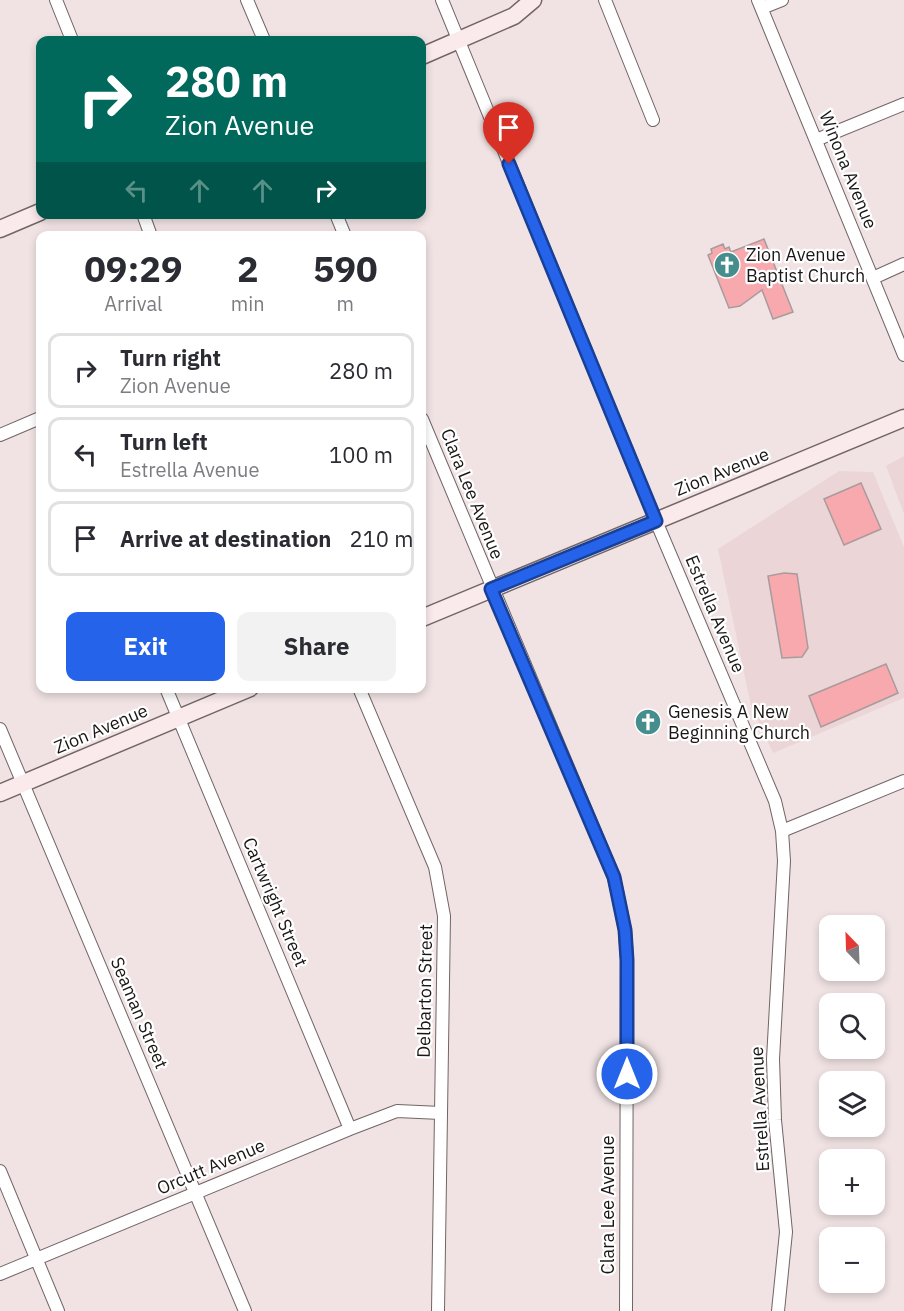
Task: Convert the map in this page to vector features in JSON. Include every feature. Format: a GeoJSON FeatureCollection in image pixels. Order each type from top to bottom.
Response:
{"type":"FeatureCollection","features":[{"type":"Feature","properties":{"kind":"main road"},"geometry":{"type":"LineString","coordinates":[[426,54],[514,16],[533,0]]}},
{"type":"Feature","properties":{"kind":"main road"},"geometry":{"type":"LineString","coordinates":[[0,229],[36,214]]}},
{"type":"Feature","properties":{"kind":"main road","name":"Zion Avenue"},"geometry":{"type":"LineString","coordinates":[[426,616],[904,418]]}},
{"type":"Feature","properties":{"kind":"main road","name":"Zion Avenue"},"geometry":{"type":"LineString","coordinates":[[0,793],[238,693]]}},
{"type":"Feature","properties":{"kind":"street"},"geometry":{"type":"LineString","coordinates":[[56,0],[70,36]]}},
{"type":"Feature","properties":{"kind":"street"},"geometry":{"type":"LineString","coordinates":[[247,0],[262,36]]}},
{"type":"Feature","properties":{"kind":"street","name":"Estrella Avenue"},"geometry":{"type":"LineString","coordinates":[[442,0],[656,521],[775,801],[782,831],[784,861],[773,1059],[775,1120],[786,1232],[778,1311]]}},
{"type":"Feature","properties":{"kind":"street"},"geometry":{"type":"LineString","coordinates":[[605,0],[653,120]]}},
{"type":"Feature","properties":{"kind":"street"},"geometry":{"type":"LineString","coordinates":[[760,4],[782,0]]}},
{"type":"Feature","properties":{"kind":"street","name":"Winona Avenue"},"geometry":{"type":"LineString","coordinates":[[760,4],[904,355]]}},
{"type":"Feature","properties":{"kind":"street"},"geometry":{"type":"LineString","coordinates":[[816,140],[904,105]]}},
{"type":"Feature","properties":{"kind":"street"},"geometry":{"type":"LineString","coordinates":[[873,278],[904,264]]}},
{"type":"Feature","properties":{"kind":"street"},"geometry":{"type":"LineString","coordinates":[[0,435],[36,420]]}},
{"type":"Feature","properties":{"kind":"street","name":"Clara Lee Avenue"},"geometry":{"type":"LineString","coordinates":[[426,429],[491,589],[614,877],[625,930],[627,960],[626,1311]]}},
{"type":"Feature","properties":{"kind":"street","name":"Cartwright Street"},"geometry":{"type":"LineString","coordinates":[[168,693],[350,1129]]}},
{"type":"Feature","properties":{"kind":"street","name":"Delbarton Street"},"geometry":{"type":"LineString","coordinates":[[361,693],[435,867],[444,916],[438,1311]]}},
{"type":"Feature","properties":{"kind":"street","name":"Seaman Street"},"geometry":{"type":"LineString","coordinates":[[0,729],[245,1311]]}},
{"type":"Feature","properties":{"kind":"street"},"geometry":{"type":"LineString","coordinates":[[782,831],[904,781]]}},
{"type":"Feature","properties":{"kind":"street","name":"Orcutt Avenue"},"geometry":{"type":"LineString","coordinates":[[0,1274],[397,1111],[441,1113]]}},
{"type":"Feature","properties":{"kind":"street"},"geometry":{"type":"LineString","coordinates":[[0,1171],[58,1311]]}},
{"type":"Feature","properties":{"kind":"shaded area"},"geometry":{"type":"Polygon","coordinates":[[[904,456],[904,514],[886,466],[904,456]]]}},
{"type":"Feature","properties":{"kind":"shaded area"},"geometry":{"type":"Polygon","coordinates":[[[839,471],[873,472],[904,547],[904,698],[773,753],[751,706],[718,549],[839,471]]]}},
{"type":"Feature","properties":{"kind":"building"},"geometry":{"type":"Polygon","coordinates":[[[764,239],[793,312],[773,319],[762,290],[740,306],[729,308],[708,255],[712,253],[711,249],[723,244],[725,249],[729,247],[731,252],[764,239]]]}},
{"type":"Feature","properties":{"kind":"building"},"geometry":{"type":"Polygon","coordinates":[[[861,483],[881,529],[844,545],[824,499],[861,483]]]}},
{"type":"Feature","properties":{"kind":"building"},"geometry":{"type":"Polygon","coordinates":[[[784,573],[797,574],[808,648],[802,657],[782,658],[768,576],[784,573]]]}},
{"type":"Feature","properties":{"kind":"building"},"geometry":{"type":"Polygon","coordinates":[[[886,664],[898,693],[821,727],[809,696],[886,664]]]}},
{"type":"Feature","properties":{"kind":"place","name":"Zion Avenue Baptist Church"},"geometry":{"type":"Point","coordinates":[727,265]}},
{"type":"Feature","properties":{"kind":"place","name":"Genesis A New Beginning Church"},"geometry":{"type":"Point","coordinates":[648,722]}},
{"type":"Feature","properties":{"kind":"route"},"geometry":{"type":"LineString","coordinates":[[509,164],[656,521],[491,589],[614,877],[625,930],[627,960],[627,1074]]}}]}
